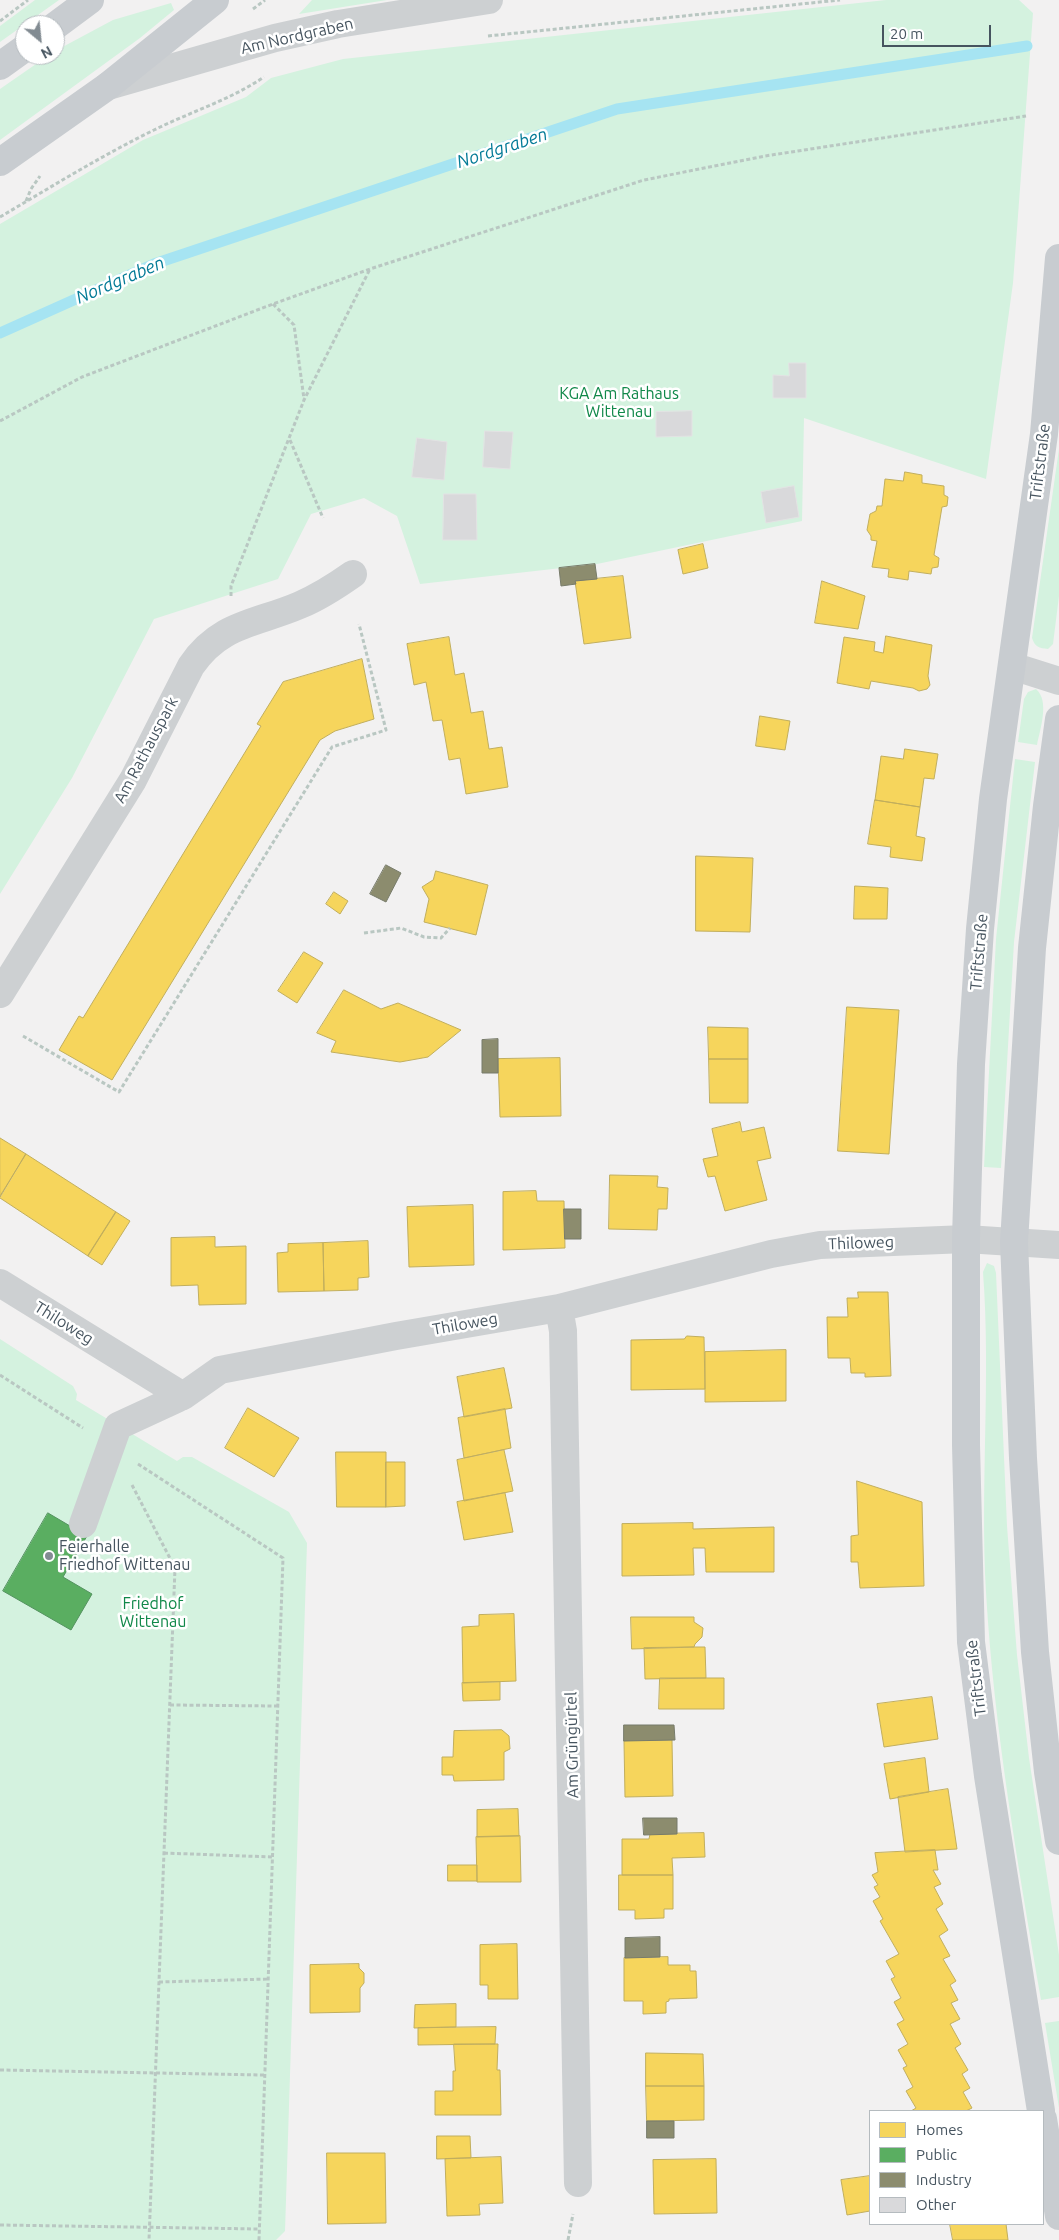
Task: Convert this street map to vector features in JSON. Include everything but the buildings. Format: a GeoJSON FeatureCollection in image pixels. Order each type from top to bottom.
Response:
{"type":"FeatureCollection","features":[{"type":"Feature","properties":{"kind":"main road"},"geometry":{"type":"LineString","coordinates":[[65,19],[90,0]]}},
{"type":"Feature","properties":{"kind":"main road","name":"Am Nordgraben"},"geometry":{"type":"LineString","coordinates":[[0,162],[108,86],[215,0]]}},
{"type":"Feature","properties":{"kind":"main road"},"geometry":{"type":"LineString","coordinates":[[0,66],[15,55]]}},
{"type":"Feature","properties":{"kind":"main road","name":"Triftstraße"},"geometry":{"type":"LineString","coordinates":[[1041,2110],[988,1776],[971,1642],[966,1445],[966,1240],[971,1064],[980,929],[994,799],[1044,434],[1059,258]]}},
{"type":"Feature","properties":{"kind":"main road"},"geometry":{"type":"LineString","coordinates":[[1059,719],[1047,806],[1032,948],[1014,1242],[1023,1458],[1035,1652],[1048,1772],[1059,1841]]}},
{"type":"Feature","properties":{"kind":"main road"},"geometry":{"type":"LineString","coordinates":[[1044,2125],[1059,2216]]}},
{"type":"Feature","properties":{"kind":"street","name":"Am Nordgraben"},"geometry":{"type":"LineString","coordinates":[[108,86],[275,38],[338,24],[489,0]]}},
{"type":"Feature","properties":{"kind":"street","name":"Am Rathauspark"},"geometry":{"type":"LineString","coordinates":[[0,994],[133,780],[190,666],[200,653],[228,630],[299,606],[329,590],[353,574]]}},
{"type":"Feature","properties":{"kind":"street"},"geometry":{"type":"LineString","coordinates":[[1012,666],[1059,681]]}},
{"type":"Feature","properties":{"kind":"street"},"geometry":{"type":"LineString","coordinates":[[966,1240],[1059,1245]]}},
{"type":"Feature","properties":{"kind":"street","name":"Thiloweg"},"geometry":{"type":"LineString","coordinates":[[0,1282],[183,1396],[220,1370],[396,1336],[559,1308],[771,1254],[820,1245],[966,1240]]}},
{"type":"Feature","properties":{"kind":"street","name":"Am Grüngürtel"},"geometry":{"type":"LineString","coordinates":[[559,1308],[563,1331],[578,2183]]}},
{"type":"Feature","properties":{"kind":"street"},"geometry":{"type":"LineString","coordinates":[[83,1524],[118,1426],[183,1396]]}},
{"type":"Feature","properties":{"kind":"path"},"geometry":{"type":"LineString","coordinates":[[0,20],[28,0]]}},
{"type":"Feature","properties":{"kind":"path"},"geometry":{"type":"LineString","coordinates":[[483,36],[840,0]]}},
{"type":"Feature","properties":{"kind":"path"},"geometry":{"type":"LineString","coordinates":[[0,217],[128,143],[183,116],[244,90],[271,72]]}},
{"type":"Feature","properties":{"kind":"path"},"geometry":{"type":"LineString","coordinates":[[0,421],[82,377],[273,304],[370,268],[644,180],[764,156],[1026,116]]}},
{"type":"Feature","properties":{"kind":"path"},"geometry":{"type":"LineString","coordinates":[[230,599],[231,586],[304,400],[370,268]]}},
{"type":"Feature","properties":{"kind":"path"},"geometry":{"type":"LineString","coordinates":[[273,304],[294,325],[304,400]]}},
{"type":"Feature","properties":{"kind":"path"},"geometry":{"type":"LineString","coordinates":[[290,439],[323,518]]}},
{"type":"Feature","properties":{"kind":"path"},"geometry":{"type":"LineString","coordinates":[[23,1036],[119,1092],[332,747],[386,730],[359,624]]}},
{"type":"Feature","properties":{"kind":"path"},"geometry":{"type":"LineString","coordinates":[[364,933],[401,928],[424,937],[441,938],[450,928]]}},
{"type":"Feature","properties":{"kind":"path"},"geometry":{"type":"LineString","coordinates":[[0,1375],[283,1558],[259,2240]]}},
{"type":"Feature","properties":{"kind":"path"},"geometry":{"type":"LineString","coordinates":[[112,1447],[175,1568],[149,2240]]}},
{"type":"Feature","properties":{"kind":"path"},"geometry":{"type":"LineString","coordinates":[[170,1705],[277,1706]]}},
{"type":"Feature","properties":{"kind":"path"},"geometry":{"type":"LineString","coordinates":[[164,1853],[272,1857]]}},
{"type":"Feature","properties":{"kind":"path"},"geometry":{"type":"LineString","coordinates":[[159,1982],[268,1979]]}},
{"type":"Feature","properties":{"kind":"path"},"geometry":{"type":"LineString","coordinates":[[0,2070],[264,2075]]}},
{"type":"Feature","properties":{"kind":"path"},"geometry":{"type":"LineString","coordinates":[[0,2225],[259,2229]]}},
{"type":"Feature","properties":{"kind":"green space"},"geometry":{"type":"Polygon","coordinates":[[[35,0],[59,0],[38,15],[15,15],[15,31],[0,42],[0,26],[35,0]]]}},
{"type":"Feature","properties":{"kind":"green space"},"geometry":{"type":"Polygon","coordinates":[[[312,0],[387,0],[299,14],[312,0]]]}},
{"type":"Feature","properties":{"kind":"green space","name":"KGA Am Rathaus Wittenau"},"geometry":{"type":"Polygon","coordinates":[[[886,0],[1019,0],[1033,13],[1013,283],[986,479],[804,418],[802,521],[597,564],[420,584],[397,516],[364,498],[311,514],[278,579],[154,619],[72,778],[0,894],[0,224],[143,140],[246,97],[271,78],[343,59],[886,0]]]}},
{"type":"Feature","properties":{"kind":"green space"},"geometry":{"type":"Polygon","coordinates":[[[171,3],[174,10],[140,38],[0,140],[0,89],[35,65],[65,65],[65,46],[113,20],[171,3]]]}},
{"type":"Feature","properties":{"kind":"green space"},"geometry":{"type":"Polygon","coordinates":[[[1059,449],[1059,596],[1053,644],[1048,649],[1038,646],[1032,638],[1059,449]]]}},
{"type":"Feature","properties":{"kind":"green space"},"geometry":{"type":"Polygon","coordinates":[[[1036,689],[1040,694],[1043,708],[1037,745],[1018,742],[1024,699],[1028,692],[1036,689]]]}},
{"type":"Feature","properties":{"kind":"green space"},"geometry":{"type":"Polygon","coordinates":[[[1015,759],[1035,762],[1014,942],[1001,1168],[984,1167],[996,939],[1015,759]]]}},
{"type":"Feature","properties":{"kind":"green space"},"geometry":{"type":"Polygon","coordinates":[[[987,1263],[994,1266],[996,1273],[1007,1526],[1017,1655],[1029,1758],[1059,1955],[1059,1997],[1041,2000],[1001,1746],[986,1592],[984,1512],[986,1352],[983,1272],[987,1263]]]}},
{"type":"Feature","properties":{"kind":"green space","name":"Friedhof Wittenau"},"geometry":{"type":"Polygon","coordinates":[[[0,1339],[73,1386],[77,1394],[76,1400],[177,1461],[183,1457],[192,1457],[289,1512],[307,1543],[285,2231],[276,2240],[0,2240],[0,1339]]]}},
{"type":"Feature","properties":{"kind":"green space"},"geometry":{"type":"Polygon","coordinates":[[[1059,2021],[1059,2108],[1045,2023],[1059,2021]]]}},
{"type":"Feature","properties":{"kind":"waterway","name":"Nordgraben"},"geometry":{"type":"LineString","coordinates":[[0,333],[154,264],[617,109],[1027,46]]}},
{"type":"Feature","properties":{"kind":"place","name":"Feierhalle Friedhof Wittenau"},"geometry":{"type":"Point","coordinates":[49,1556]}}]}
